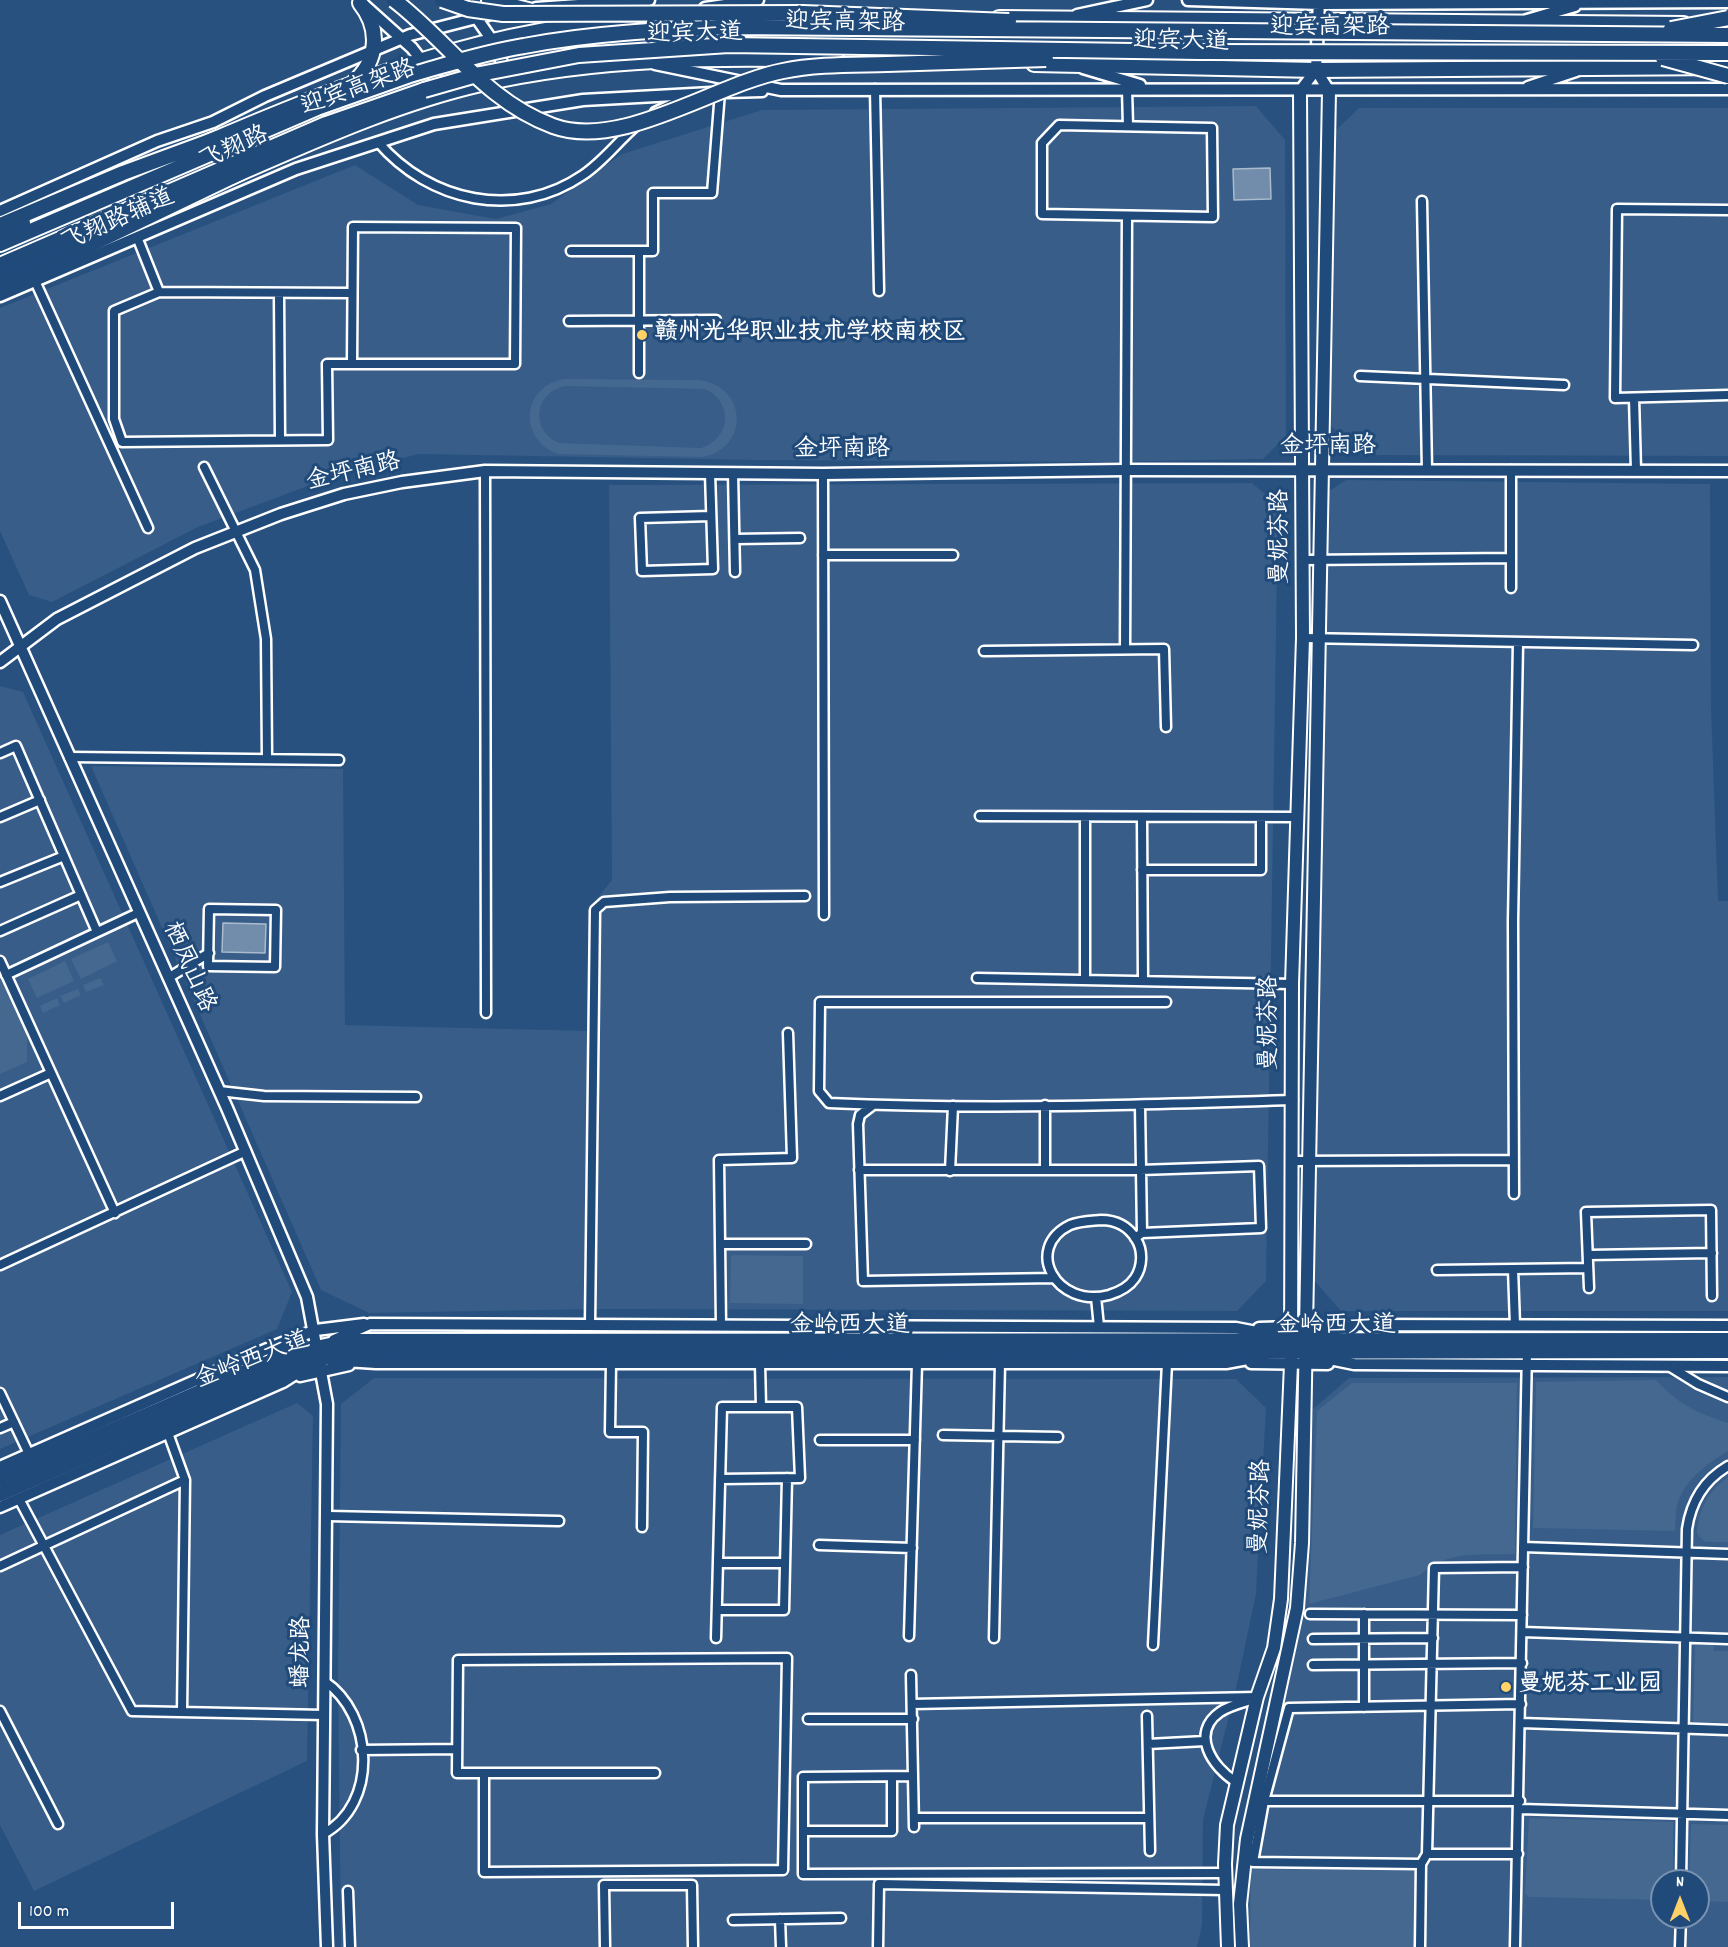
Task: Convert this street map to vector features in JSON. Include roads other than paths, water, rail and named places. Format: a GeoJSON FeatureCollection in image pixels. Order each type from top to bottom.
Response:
{"type":"FeatureCollection","features":[{"type":"Feature","properties":{"kind":"main road"},"geometry":{"type":"LineString","coordinates":[[394,0],[428,28],[471,74],[498,98],[524,115],[556,127],[587,131],[620,127],[655,117],[734,85],[784,71],[844,65],[1200,52]]}},
{"type":"Feature","properties":{"kind":"main road"},"geometry":{"type":"LineString","coordinates":[[442,0],[468,9],[503,14],[815,14],[1197,32]]}},
{"type":"Feature","properties":{"kind":"main road"},"geometry":{"type":"LineString","coordinates":[[489,0],[524,9],[579,18],[633,20]]}},
{"type":"Feature","properties":{"kind":"main road"},"geometry":{"type":"LineString","coordinates":[[353,83],[366,70],[374,51],[373,26],[358,1]]}},
{"type":"Feature","properties":{"kind":"main road","name":"迎宾大道"},"geometry":{"type":"LineString","coordinates":[[519,36],[633,20],[729,16],[1728,24]]}},
{"type":"Feature","properties":{"kind":"main road"},"geometry":{"type":"LineString","coordinates":[[1647,34],[1728,18]]}},
{"type":"Feature","properties":{"kind":"main road","name":"迎宾高架路"},"geometry":{"type":"LineString","coordinates":[[0,244],[317,108],[413,74],[521,46],[633,30],[729,27],[1728,35]]}},
{"type":"Feature","properties":{"kind":"main road","name":"飞翔路"},"geometry":{"type":"LineString","coordinates":[[0,232],[218,138],[353,83],[422,59],[519,36]]}},
{"type":"Feature","properties":{"kind":"main road","name":"迎宾高架路"},"geometry":{"type":"LineString","coordinates":[[0,265],[326,124],[435,87],[480,74],[528,64],[634,50],[729,45],[1200,52],[1728,53]]}},
{"type":"Feature","properties":{"kind":"main road"},"geometry":{"type":"LineString","coordinates":[[1647,53],[1728,76]]}},
{"type":"Feature","properties":{"kind":"main road","name":"迎宾大道"},"geometry":{"type":"LineString","coordinates":[[530,74],[634,60],[728,57],[1316,70],[1728,68]]}},
{"type":"Feature","properties":{"kind":"main road","name":"飞翔路"},"geometry":{"type":"LineString","coordinates":[[0,276],[331,133],[447,94],[530,74]]}},
{"type":"Feature","properties":{"kind":"main road","name":"曼妮芬路"},"geometry":{"type":"LineString","coordinates":[[1228,1947],[1225,1890],[1227,1825],[1257,1697],[1274,1648],[1281,1599],[1291,1345],[1292,984],[1304,638],[1300,91]]}},
{"type":"Feature","properties":{"kind":"main road","name":"曼妮芬路"},"geometry":{"type":"LineString","coordinates":[[1242,1947],[1240,1904],[1247,1839],[1297,1608],[1302,1543],[1329,91]]}},
{"type":"Feature","properties":{"kind":"main road"},"geometry":{"type":"LineString","coordinates":[[0,225],[123,173],[218,138]]}},
{"type":"Feature","properties":{"kind":"main road"},"geometry":{"type":"LineString","coordinates":[[0,284],[82,249],[240,173]]}},
{"type":"Feature","properties":{"kind":"main road","name":"金岭西大道"},"geometry":{"type":"LineString","coordinates":[[0,1494],[267,1377],[372,1339],[1291,1345],[1728,1340]]}},
{"type":"Feature","properties":{"kind":"main road","name":"金岭西大道"},"geometry":{"type":"LineString","coordinates":[[1306,1345],[1527,1358],[1728,1351]]}},
{"type":"Feature","properties":{"kind":"main road","name":"金岭西大道"},"geometry":{"type":"LineString","coordinates":[[0,1479],[262,1365],[320,1359]]}},
{"type":"Feature","properties":{"kind":"street"},"geometry":{"type":"LineString","coordinates":[[460,0],[477,17],[493,41],[508,78]]}},
{"type":"Feature","properties":{"kind":"street","name":"迎宾大道"},"geometry":{"type":"LineString","coordinates":[[403,39],[460,20],[524,9],[650,0]]}},
{"type":"Feature","properties":{"kind":"street"},"geometry":{"type":"LineString","coordinates":[[633,20],[758,0]]}},
{"type":"Feature","properties":{"kind":"street"},"geometry":{"type":"LineString","coordinates":[[1062,18],[1147,0]]}},
{"type":"Feature","properties":{"kind":"street","name":"迎宾大道"},"geometry":{"type":"LineString","coordinates":[[1188,0],[1728,2]]}},
{"type":"Feature","properties":{"kind":"street"},"geometry":{"type":"LineString","coordinates":[[358,1],[403,39],[422,59],[447,94]]}},
{"type":"Feature","properties":{"kind":"street"},"geometry":{"type":"LineString","coordinates":[[1300,91],[1316,70],[1319,2]]}},
{"type":"Feature","properties":{"kind":"street"},"geometry":{"type":"LineString","coordinates":[[1519,22],[1587,2]]}},
{"type":"Feature","properties":{"kind":"street"},"geometry":{"type":"LineString","coordinates":[[0,211],[157,141],[213,122],[265,96],[403,39]]}},
{"type":"Feature","properties":{"kind":"street","name":"迎宾大道"},"geometry":{"type":"LineString","coordinates":[[634,60],[781,90]]}},
{"type":"Feature","properties":{"kind":"street"},"geometry":{"type":"LineString","coordinates":[[1071,64],[1149,88]]}},
{"type":"Feature","properties":{"kind":"street"},"geometry":{"type":"LineString","coordinates":[[1519,90],[1587,67]]}},
{"type":"Feature","properties":{"kind":"street"},"geometry":{"type":"LineString","coordinates":[[1316,70],[1329,91]]}},
{"type":"Feature","properties":{"kind":"street"},"geometry":{"type":"LineString","coordinates":[[1127,88],[1128,126]]}},
{"type":"Feature","properties":{"kind":"street"},"geometry":{"type":"LineString","coordinates":[[875,89],[879,291]]}},
{"type":"Feature","properties":{"kind":"street","name":"迎宾大道"},"geometry":{"type":"LineString","coordinates":[[496,116],[583,100],[781,90],[1728,89]]}},
{"type":"Feature","properties":{"kind":"street"},"geometry":{"type":"LineString","coordinates":[[571,251],[653,251],[653,193],[712,193],[720,92]]}},
{"type":"Feature","properties":{"kind":"street"},"geometry":{"type":"LineString","coordinates":[[378,141],[411,173],[451,194],[481,200],[527,199],[557,190],[584,175],[643,120],[670,104],[698,93]]}},
{"type":"Feature","properties":{"kind":"street","name":"飞翔路辅道"},"geometry":{"type":"LineString","coordinates":[[0,296],[296,169],[378,141],[464,118],[496,116]]}},
{"type":"Feature","properties":{"kind":"street"},"geometry":{"type":"LineString","coordinates":[[1059,125],[1212,128],[1213,217],[1127,216],[1042,214],[1042,143],[1059,125]]}},
{"type":"Feature","properties":{"kind":"street"},"geometry":{"type":"LineString","coordinates":[[1422,201],[1427,470]]}},
{"type":"Feature","properties":{"kind":"street"},"geometry":{"type":"LineString","coordinates":[[1728,210],[1617,210],[1615,398],[1728,395]]}},
{"type":"Feature","properties":{"kind":"street"},"geometry":{"type":"LineString","coordinates":[[1125,649],[1124,470],[1127,216]]}},
{"type":"Feature","properties":{"kind":"street"},"geometry":{"type":"LineString","coordinates":[[352,293],[159,292],[114,311],[114,419],[122,442],[328,440],[327,364],[352,364],[515,364],[516,228],[353,227],[352,364]]}},
{"type":"Feature","properties":{"kind":"street"},"geometry":{"type":"LineString","coordinates":[[137,237],[159,292]]}},
{"type":"Feature","properties":{"kind":"street"},"geometry":{"type":"LineString","coordinates":[[639,251],[639,373]]}},
{"type":"Feature","properties":{"kind":"street"},"geometry":{"type":"LineString","coordinates":[[35,281],[148,528]]}},
{"type":"Feature","properties":{"kind":"street"},"geometry":{"type":"LineString","coordinates":[[279,293],[280,440]]}},
{"type":"Feature","properties":{"kind":"street"},"geometry":{"type":"LineString","coordinates":[[569,321],[716,320]]}},
{"type":"Feature","properties":{"kind":"street"},"geometry":{"type":"LineString","coordinates":[[1360,376],[1564,385]]}},
{"type":"Feature","properties":{"kind":"street"},"geometry":{"type":"LineString","coordinates":[[1634,398],[1636,470]]}},
{"type":"Feature","properties":{"kind":"street"},"geometry":{"type":"LineString","coordinates":[[204,467],[255,570],[266,639],[267,759]]}},
{"type":"Feature","properties":{"kind":"street","name":"金坪南路"},"geometry":{"type":"LineString","coordinates":[[0,662],[19,645],[66,614],[195,548],[280,514],[344,494],[402,482],[485,471],[823,474],[1124,470],[1728,471]]}},
{"type":"Feature","properties":{"kind":"street"},"geometry":{"type":"LineString","coordinates":[[1511,470],[1511,588]]}},
{"type":"Feature","properties":{"kind":"street"},"geometry":{"type":"LineString","coordinates":[[485,471],[486,1013]]}},
{"type":"Feature","properties":{"kind":"street"},"geometry":{"type":"LineString","coordinates":[[710,473],[713,569],[642,571],[640,518],[711,516]]}},
{"type":"Feature","properties":{"kind":"street"},"geometry":{"type":"LineString","coordinates":[[733,473],[735,572]]}},
{"type":"Feature","properties":{"kind":"street"},"geometry":{"type":"LineString","coordinates":[[823,474],[824,915]]}},
{"type":"Feature","properties":{"kind":"street"},"geometry":{"type":"LineString","coordinates":[[735,538],[800,538]]}},
{"type":"Feature","properties":{"kind":"street"},"geometry":{"type":"LineString","coordinates":[[823,555],[953,555]]}},
{"type":"Feature","properties":{"kind":"street"},"geometry":{"type":"LineString","coordinates":[[1304,560],[1511,558]]}},
{"type":"Feature","properties":{"kind":"street","name":"栖凤山路"},"geometry":{"type":"LineString","coordinates":[[0,601],[297,1269],[307,1298],[320,1359]]}},
{"type":"Feature","properties":{"kind":"street"},"geometry":{"type":"LineString","coordinates":[[1304,638],[1693,645]]}},
{"type":"Feature","properties":{"kind":"street"},"geometry":{"type":"LineString","coordinates":[[1514,1194],[1513,921],[1518,643]]}},
{"type":"Feature","properties":{"kind":"street"},"geometry":{"type":"LineString","coordinates":[[984,651],[1164,649],[1166,728]]}},
{"type":"Feature","properties":{"kind":"street"},"geometry":{"type":"LineString","coordinates":[[0,753],[16,746],[97,932]]}},
{"type":"Feature","properties":{"kind":"street"},"geometry":{"type":"LineString","coordinates":[[69,757],[339,760]]}},
{"type":"Feature","properties":{"kind":"street"},"geometry":{"type":"LineString","coordinates":[[0,817],[40,800]]}},
{"type":"Feature","properties":{"kind":"street"},"geometry":{"type":"LineString","coordinates":[[980,816],[1297,817]]}},
{"type":"Feature","properties":{"kind":"street"},"geometry":{"type":"LineString","coordinates":[[1085,817],[1085,980]]}},
{"type":"Feature","properties":{"kind":"street"},"geometry":{"type":"LineString","coordinates":[[1142,817],[1143,981]]}},
{"type":"Feature","properties":{"kind":"street"},"geometry":{"type":"LineString","coordinates":[[1142,870],[1261,870],[1261,817]]}},
{"type":"Feature","properties":{"kind":"street"},"geometry":{"type":"LineString","coordinates":[[0,882],[64,856]]}},
{"type":"Feature","properties":{"kind":"street"},"geometry":{"type":"LineString","coordinates":[[0,931],[81,895]]}},
{"type":"Feature","properties":{"kind":"street"},"geometry":{"type":"LineString","coordinates":[[590,1325],[595,910],[604,902],[670,897],[805,896]]}},
{"type":"Feature","properties":{"kind":"street"},"geometry":{"type":"LineString","coordinates":[[209,909],[276,910],[275,967],[208,966],[209,952],[209,909]]}},
{"type":"Feature","properties":{"kind":"street"},"geometry":{"type":"LineString","coordinates":[[6,975],[138,913]]}},
{"type":"Feature","properties":{"kind":"street"},"geometry":{"type":"LineString","coordinates":[[168,978],[209,952]]}},
{"type":"Feature","properties":{"kind":"street"},"geometry":{"type":"LineString","coordinates":[[0,961],[115,1213]]}},
{"type":"Feature","properties":{"kind":"street"},"geometry":{"type":"LineString","coordinates":[[976,978],[1292,984]]}},
{"type":"Feature","properties":{"kind":"street"},"geometry":{"type":"LineString","coordinates":[[1166,1002],[820,1002],[819,1091],[829,1103],[874,1105],[1140,1105],[1293,1100]]}},
{"type":"Feature","properties":{"kind":"street"},"geometry":{"type":"LineString","coordinates":[[721,1326],[719,1160],[792,1158],[788,1033]]}},
{"type":"Feature","properties":{"kind":"street"},"geometry":{"type":"LineString","coordinates":[[0,1096],[51,1073]]}},
{"type":"Feature","properties":{"kind":"street"},"geometry":{"type":"LineString","coordinates":[[219,1090],[264,1096],[416,1097]]}},
{"type":"Feature","properties":{"kind":"street"},"geometry":{"type":"LineString","coordinates":[[874,1105],[860,1116],[858,1124],[863,1281],[1054,1278]]}},
{"type":"Feature","properties":{"kind":"street"},"geometry":{"type":"LineString","coordinates":[[859,1170],[1140,1170],[1258,1166],[1261,1228],[1139,1236],[1109,1220],[1069,1226],[1057,1235],[1050,1248],[1049,1262],[1054,1278],[1071,1293],[1096,1297],[1124,1289],[1135,1278],[1141,1257],[1139,1236],[1140,1170],[1140,1105]]}},
{"type":"Feature","properties":{"kind":"street"},"geometry":{"type":"LineString","coordinates":[[950,1171],[953,1106]]}},
{"type":"Feature","properties":{"kind":"street"},"geometry":{"type":"LineString","coordinates":[[1045,1106],[1045,1169]]}},
{"type":"Feature","properties":{"kind":"street"},"geometry":{"type":"LineString","coordinates":[[0,1265],[246,1151]]}},
{"type":"Feature","properties":{"kind":"street"},"geometry":{"type":"LineString","coordinates":[[1293,1161],[1514,1160]]}},
{"type":"Feature","properties":{"kind":"street"},"geometry":{"type":"LineString","coordinates":[[1589,1288],[1586,1212],[1711,1210],[1713,1296]]}},
{"type":"Feature","properties":{"kind":"street"},"geometry":{"type":"LineString","coordinates":[[720,1244],[806,1244]]}},
{"type":"Feature","properties":{"kind":"street"},"geometry":{"type":"LineString","coordinates":[[1588,1255],[1712,1253]]}},
{"type":"Feature","properties":{"kind":"street"},"geometry":{"type":"LineString","coordinates":[[1437,1270],[1588,1268]]}},
{"type":"Feature","properties":{"kind":"street"},"geometry":{"type":"LineString","coordinates":[[1513,1269],[1515,1325]]}},
{"type":"Feature","properties":{"kind":"street"},"geometry":{"type":"LineString","coordinates":[[1096,1297],[1099,1327]]}},
{"type":"Feature","properties":{"kind":"street"},"geometry":{"type":"LineString","coordinates":[[0,1508],[283,1382],[370,1324]]}},
{"type":"Feature","properties":{"kind":"street"},"geometry":{"type":"LineString","coordinates":[[0,1467],[267,1349],[314,1331],[370,1324],[1236,1328],[1291,1345]]}},
{"type":"Feature","properties":{"kind":"street"},"geometry":{"type":"LineString","coordinates":[[267,1349],[320,1359],[376,1363],[1226,1363],[1291,1345],[1306,1345],[1358,1325],[1728,1326]]}},
{"type":"Feature","properties":{"kind":"street"},"geometry":{"type":"LineString","coordinates":[[1306,1345],[1354,1364],[1527,1358],[1728,1366]]}},
{"type":"Feature","properties":{"kind":"street"},"geometry":{"type":"LineString","coordinates":[[1515,1947],[1520,1805],[1527,1358]]}},
{"type":"Feature","properties":{"kind":"street","name":"蟠龙路"},"geometry":{"type":"LineString","coordinates":[[320,1359],[327,1404],[328,1516],[323,1834],[327,1947]]}},
{"type":"Feature","properties":{"kind":"street"},"geometry":{"type":"LineString","coordinates":[[611,1363],[610,1432],[643,1432],[642,1527]]}},
{"type":"Feature","properties":{"kind":"street"},"geometry":{"type":"LineString","coordinates":[[760,1363],[761,1407]]}},
{"type":"Feature","properties":{"kind":"street"},"geometry":{"type":"LineString","coordinates":[[909,1636],[917,1363]]}},
{"type":"Feature","properties":{"kind":"street"},"geometry":{"type":"LineString","coordinates":[[994,1638],[1000,1363]]}},
{"type":"Feature","properties":{"kind":"street"},"geometry":{"type":"LineString","coordinates":[[1153,1645],[1167,1363]]}},
{"type":"Feature","properties":{"kind":"street"},"geometry":{"type":"LineString","coordinates":[[1669,1365],[1698,1384],[1728,1397]]}},
{"type":"Feature","properties":{"kind":"street"},"geometry":{"type":"LineString","coordinates":[[0,1393],[29,1454]]}},
{"type":"Feature","properties":{"kind":"street"},"geometry":{"type":"LineString","coordinates":[[716,1638],[717,1610],[720,1479],[722,1407],[797,1407],[800,1478],[720,1479]]}},
{"type":"Feature","properties":{"kind":"street"},"geometry":{"type":"LineString","coordinates":[[0,1428],[14,1422]]}},
{"type":"Feature","properties":{"kind":"street"},"geometry":{"type":"LineString","coordinates":[[168,1433],[185,1480],[182,1712]]}},
{"type":"Feature","properties":{"kind":"street"},"geometry":{"type":"LineString","coordinates":[[943,1435],[1058,1437]]}},
{"type":"Feature","properties":{"kind":"street"},"geometry":{"type":"LineString","coordinates":[[820,1440],[915,1440]]}},
{"type":"Feature","properties":{"kind":"street"},"geometry":{"type":"LineString","coordinates":[[1681,1869],[1688,1518],[1696,1498],[1708,1481],[1728,1466]]}},
{"type":"Feature","properties":{"kind":"street"},"geometry":{"type":"LineString","coordinates":[[717,1610],[784,1610],[786,1478]]}},
{"type":"Feature","properties":{"kind":"street"},"geometry":{"type":"LineString","coordinates":[[0,1566],[185,1480]]}},
{"type":"Feature","properties":{"kind":"street"},"geometry":{"type":"LineString","coordinates":[[19,1499],[132,1711],[324,1715]]}},
{"type":"Feature","properties":{"kind":"street"},"geometry":{"type":"LineString","coordinates":[[328,1516],[559,1521]]}},
{"type":"Feature","properties":{"kind":"street"},"geometry":{"type":"LineString","coordinates":[[819,1545],[912,1548]]}},
{"type":"Feature","properties":{"kind":"street"},"geometry":{"type":"LineString","coordinates":[[1523,1547],[1728,1554]]}},
{"type":"Feature","properties":{"kind":"street"},"geometry":{"type":"LineString","coordinates":[[718,1563],[785,1563]]}},
{"type":"Feature","properties":{"kind":"street"},"geometry":{"type":"LineString","coordinates":[[1420,1947],[1421,1864],[1427,1854],[1429,1802],[1434,1568],[1523,1567]]}},
{"type":"Feature","properties":{"kind":"street"},"geometry":{"type":"LineString","coordinates":[[1310,1614],[1522,1615]]}},
{"type":"Feature","properties":{"kind":"street"},"geometry":{"type":"LineString","coordinates":[[1364,1614],[1364,1707]]}},
{"type":"Feature","properties":{"kind":"street"},"geometry":{"type":"LineString","coordinates":[[1522,1632],[1728,1639]]}},
{"type":"Feature","properties":{"kind":"street"},"geometry":{"type":"LineString","coordinates":[[1313,1639],[1433,1638]]}},
{"type":"Feature","properties":{"kind":"street"},"geometry":{"type":"LineString","coordinates":[[484,1773],[484,1872],[783,1870],[786,1658],[458,1660],[457,1773],[484,1773],[655,1773]]}},
{"type":"Feature","properties":{"kind":"street"},"geometry":{"type":"LineString","coordinates":[[1313,1665],[1432,1662],[1522,1663]]}},
{"type":"Feature","properties":{"kind":"street"},"geometry":{"type":"LineString","coordinates":[[911,1675],[914,1822],[1149,1818]]}},
{"type":"Feature","properties":{"kind":"street"},"geometry":{"type":"LineString","coordinates":[[323,1834],[346,1818],[356,1803],[362,1776],[360,1730],[354,1711],[341,1694],[324,1681]]}},
{"type":"Feature","properties":{"kind":"street"},"geometry":{"type":"LineString","coordinates":[[912,1704],[1257,1697]]}},
{"type":"Feature","properties":{"kind":"street"},"geometry":{"type":"LineString","coordinates":[[1236,1782],[1217,1766],[1205,1741],[1209,1725],[1217,1715],[1257,1697]]}},
{"type":"Feature","properties":{"kind":"street"},"geometry":{"type":"LineString","coordinates":[[1421,1864],[1253,1863],[1264,1801],[1289,1708],[1521,1704]]}},
{"type":"Feature","properties":{"kind":"street"},"geometry":{"type":"LineString","coordinates":[[0,1711],[58,1824]]}},
{"type":"Feature","properties":{"kind":"street"},"geometry":{"type":"LineString","coordinates":[[1147,1716],[1150,1851]]}},
{"type":"Feature","properties":{"kind":"street"},"geometry":{"type":"LineString","coordinates":[[808,1719],[913,1719]]}},
{"type":"Feature","properties":{"kind":"street"},"geometry":{"type":"LineString","coordinates":[[1521,1723],[1728,1730]]}},
{"type":"Feature","properties":{"kind":"street"},"geometry":{"type":"LineString","coordinates":[[1148,1744],[1205,1741]]}},
{"type":"Feature","properties":{"kind":"street"},"geometry":{"type":"LineString","coordinates":[[361,1750],[457,1749]]}},
{"type":"Feature","properties":{"kind":"street"},"geometry":{"type":"LineString","coordinates":[[803,1831],[892,1831],[892,1776]]}},
{"type":"Feature","properties":{"kind":"street"},"geometry":{"type":"LineString","coordinates":[[914,1776],[803,1777],[803,1874],[1225,1873]]}},
{"type":"Feature","properties":{"kind":"street"},"geometry":{"type":"LineString","coordinates":[[1264,1801],[1429,1802],[1728,1815]]}},
{"type":"Feature","properties":{"kind":"street"},"geometry":{"type":"LineString","coordinates":[[1427,1854],[1518,1854]]}},
{"type":"Feature","properties":{"kind":"street"},"geometry":{"type":"LineString","coordinates":[[878,1947],[879,1884],[1225,1890]]}},
{"type":"Feature","properties":{"kind":"street"},"geometry":{"type":"LineString","coordinates":[[605,1947],[604,1885],[692,1885],[693,1947]]}},
{"type":"Feature","properties":{"kind":"street"},"geometry":{"type":"LineString","coordinates":[[348,1891],[350,1947]]}},
{"type":"Feature","properties":{"kind":"street"},"geometry":{"type":"LineString","coordinates":[[733,1920],[842,1918]]}},
{"type":"Feature","properties":{"kind":"street"},"geometry":{"type":"LineString","coordinates":[[780,1919],[781,1947]]}},
{"type":"Feature","properties":{"kind":"street"},"geometry":{"type":"LineString","coordinates":[[1680,1947],[1681,1929]]}},
{"type":"Feature","properties":{"kind":"place","name":"赣州光华职业技术学校南校区"},"geometry":{"type":"Point","coordinates":[642,335]}},
{"type":"Feature","properties":{"kind":"place","name":"曼妮芬工业园"},"geometry":{"type":"Point","coordinates":[1506,1687]}}]}
